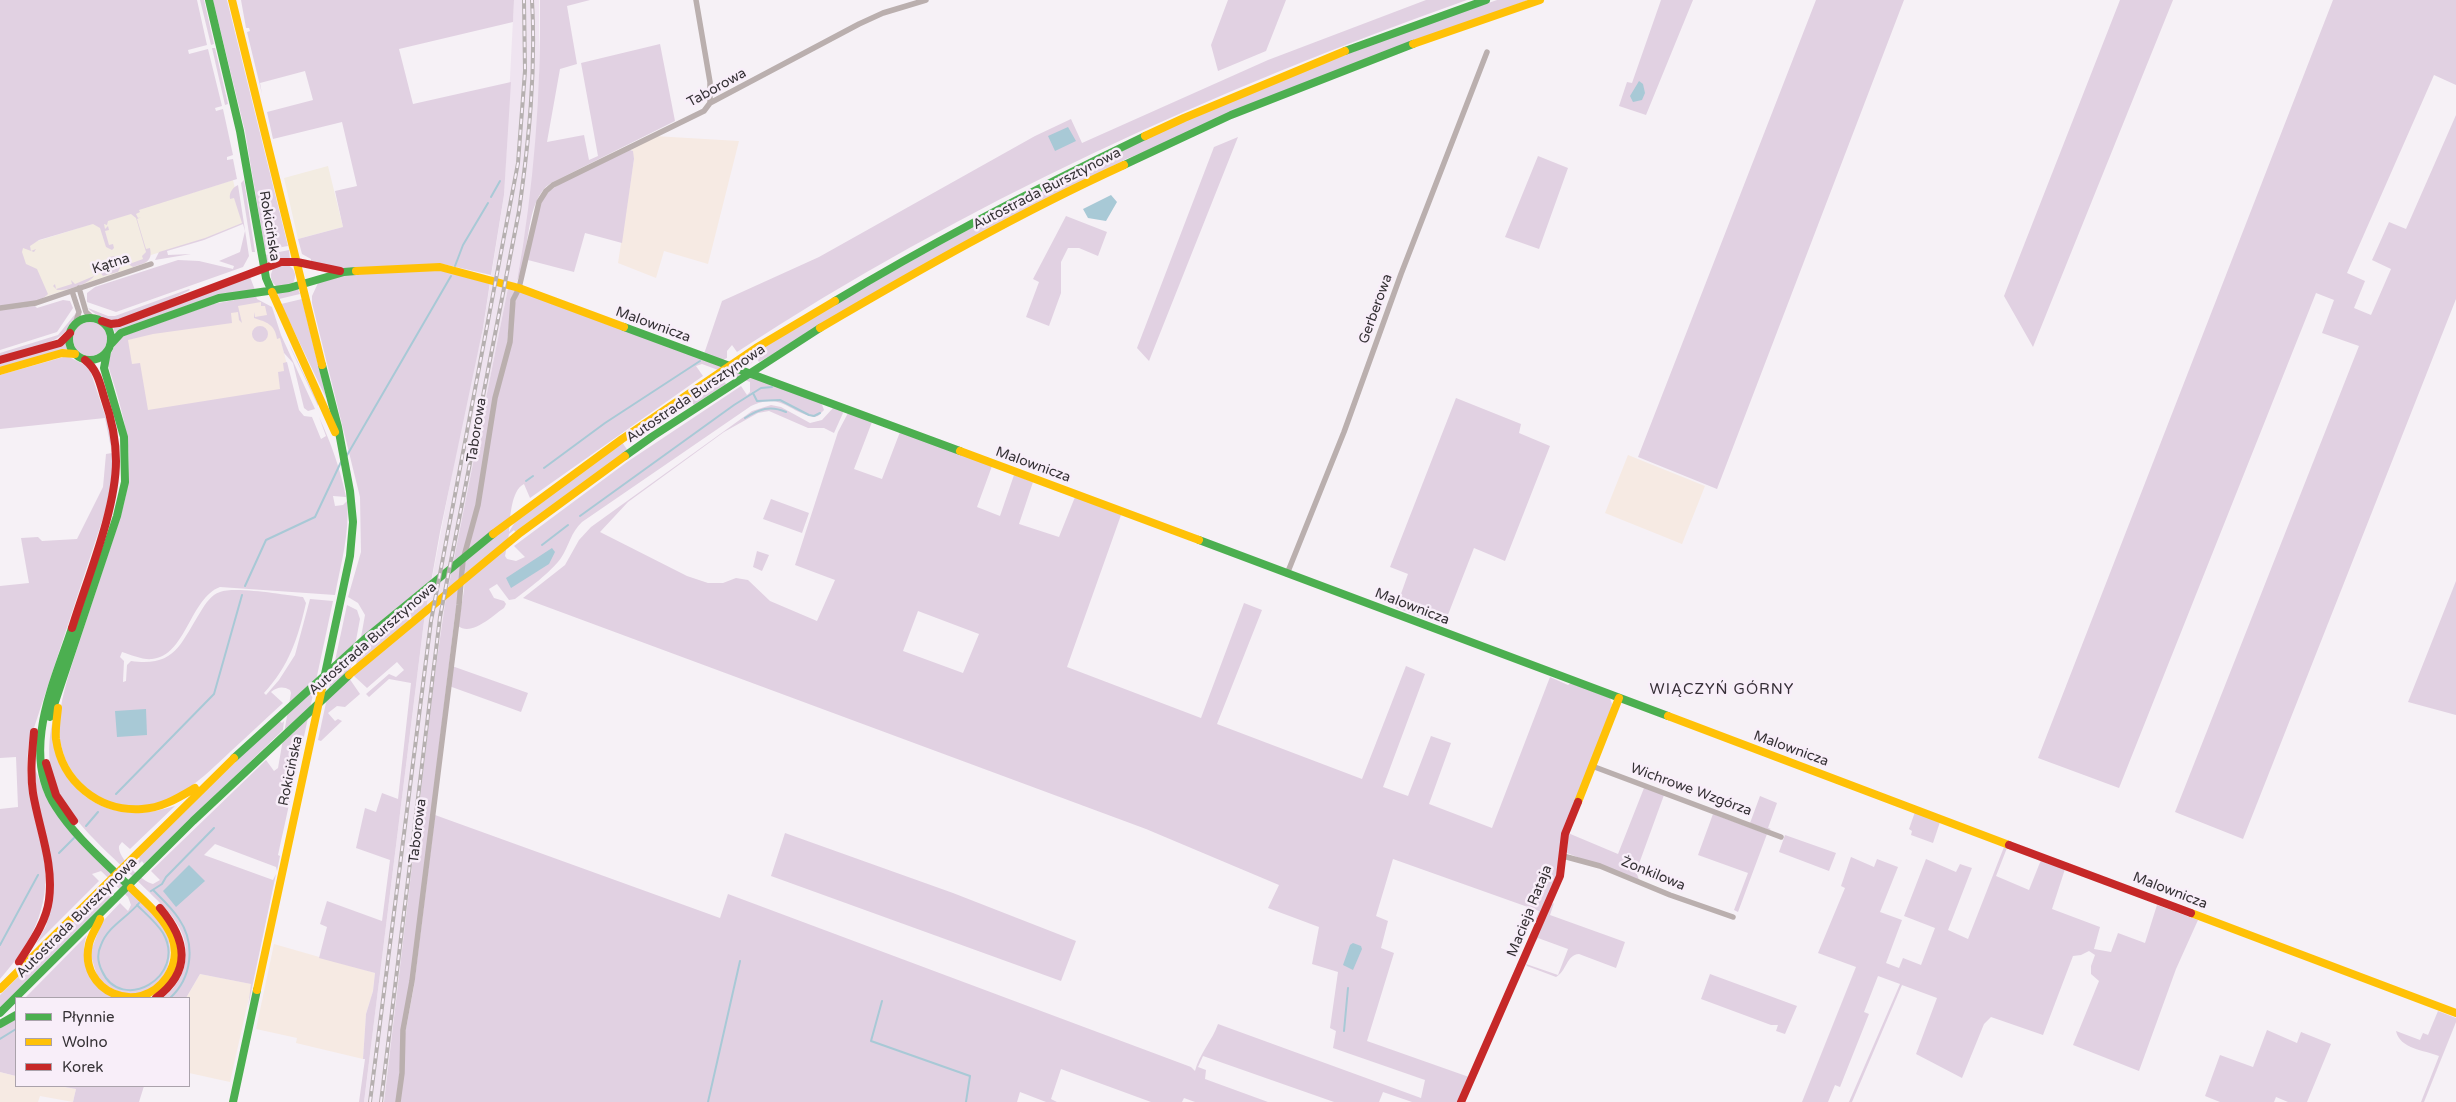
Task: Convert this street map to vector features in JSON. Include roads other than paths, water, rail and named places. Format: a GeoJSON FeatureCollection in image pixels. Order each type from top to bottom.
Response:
{"type":"FeatureCollection","features":[{"type":"Feature","properties":{"kind":"main road","name":"Rokicińska"},"geometry":{"type":"LineString","coordinates":[[209,0],[241,139],[263,268],[270,291],[340,444]]}},
{"type":"Feature","properties":{"kind":"main road","name":"Rokicińska"},"geometry":{"type":"LineString","coordinates":[[232,0],[338,427],[340,444],[354,504],[351,549],[233,1102]]}},
{"type":"Feature","properties":{"kind":"main road","name":"Autostrada Bursztynowa"},"geometry":{"type":"LineString","coordinates":[[0,987],[227,764],[367,637],[511,520],[620,439],[737,361],[886,269],[1084,165],[1197,112],[1282,76],[1486,0]]}},
{"type":"Feature","properties":{"kind":"main road","name":"Autostrada Bursztynowa"},"geometry":{"type":"LineString","coordinates":[[16,997],[116,896],[284,734],[395,635],[507,545],[630,453],[757,368],[851,309],[952,252],[1139,157],[1323,77],[1417,42],[1540,0]]}},
{"type":"Feature","properties":{"kind":"main road","name":"Malownicza"},"geometry":{"type":"LineString","coordinates":[[102,321],[110,324],[119,323],[281,262],[297,262],[350,272]]}},
{"type":"Feature","properties":{"kind":"main road","name":"Malownicza"},"geometry":{"type":"LineString","coordinates":[[111,344],[121,333],[205,302],[233,295],[270,291],[302,284],[336,273],[440,267],[519,288],[2456,1012]]}},
{"type":"Feature","properties":{"kind":"main road"},"geometry":{"type":"LineString","coordinates":[[0,360],[60,343],[81,319],[93,318],[102,321],[110,330],[111,344],[107,352],[104,368],[124,436],[126,474],[117,516],[48,726],[45,755],[48,773],[56,794],[72,819],[164,912],[178,932],[182,957],[179,972],[170,987],[157,997]]}},
{"type":"Feature","properties":{"kind":"main road"},"geometry":{"type":"LineString","coordinates":[[70,333],[70,345],[76,355]]}},
{"type":"Feature","properties":{"kind":"main road"},"geometry":{"type":"LineString","coordinates":[[85,360],[96,359],[107,352]]}},
{"type":"Feature","properties":{"kind":"main road"},"geometry":{"type":"LineString","coordinates":[[0,371],[62,353],[76,355],[85,360],[95,370],[110,415],[116,439],[117,470],[111,504],[53,682],[35,728],[31,746],[30,772],[35,802],[49,858],[49,902],[43,925],[32,946],[0,987]]}},
{"type":"Feature","properties":{"kind":"main road"},"geometry":{"type":"LineString","coordinates":[[73,648],[61,693],[56,737],[60,756],[67,770],[86,793],[114,808],[133,811],[153,809],[179,799],[227,764]]}},
{"type":"Feature","properties":{"kind":"main road"},"geometry":{"type":"LineString","coordinates":[[53,682],[39,745],[40,771],[49,796],[72,829],[161,919],[174,942],[174,960],[169,975],[160,987],[136,997]]}},
{"type":"Feature","properties":{"kind":"main road","name":"Macieja Rataja"},"geometry":{"type":"LineString","coordinates":[[1461,1102],[1560,876],[1565,834],[1619,698]]}},
{"type":"Feature","properties":{"kind":"main road"},"geometry":{"type":"LineString","coordinates":[[110,903],[89,940],[87,955],[90,972],[98,984],[116,996],[124,997]]}},
{"type":"Feature","properties":{"kind":"main road","name":"Autostrada Bursztynowa"},"geometry":{"type":"LineString","coordinates":[[0,1013],[15,998]]}},
{"type":"Feature","properties":{"kind":"main road"},"geometry":{"type":"LineString","coordinates":[[0,1024],[15,1016]]}},
{"type":"Feature","properties":{"kind":"street"},"geometry":{"type":"LineString","coordinates":[[696,0],[710,82],[710,104]]}},
{"type":"Feature","properties":{"kind":"street","name":"Taborowa"},"geometry":{"type":"LineString","coordinates":[[398,1102],[402,1070],[403,1030],[412,980],[462,570],[478,505],[495,398],[510,342],[513,300],[519,288],[537,208],[546,191],[570,176],[700,113],[710,104],[859,24],[926,0]]}},
{"type":"Feature","properties":{"kind":"street","name":"Gerberowa"},"geometry":{"type":"LineString","coordinates":[[1287,574],[1344,432],[1401,274],[1487,52]]}},
{"type":"Feature","properties":{"kind":"street","name":"Kątna"},"geometry":{"type":"LineString","coordinates":[[0,308],[36,303],[151,264]]}},
{"type":"Feature","properties":{"kind":"street"},"geometry":{"type":"LineString","coordinates":[[75,290],[78,312],[75,324]]}},
{"type":"Feature","properties":{"kind":"street","name":"Kątna"},"geometry":{"type":"LineString","coordinates":[[75,290],[85,310],[93,318]]}},
{"type":"Feature","properties":{"kind":"street","name":"Wichrowe Wzgórza"},"geometry":{"type":"LineString","coordinates":[[1592,766],[1781,837]]}},
{"type":"Feature","properties":{"kind":"street","name":"Żonkilowa"},"geometry":{"type":"LineString","coordinates":[[1563,856],[1600,866],[1670,895],[1733,917]]}},
{"type":"Feature","properties":{"kind":"water"},"geometry":{"type":"Polygon","coordinates":[[[1639,81],[1643,84],[1645,93],[1642,100],[1633,102],[1630,96],[1639,81]]]}},
{"type":"Feature","properties":{"kind":"water"},"geometry":{"type":"Polygon","coordinates":[[[1068,127],[1076,141],[1055,151],[1048,136],[1068,127]]]}},
{"type":"Feature","properties":{"kind":"water"},"geometry":{"type":"Polygon","coordinates":[[[1111,195],[1117,202],[1106,221],[1088,218],[1083,209],[1111,195]]]}},
{"type":"Feature","properties":{"kind":"water"},"geometry":{"type":"Polygon","coordinates":[[[552,548],[555,552],[549,564],[511,588],[506,578],[552,548]]]}},
{"type":"Feature","properties":{"kind":"water"},"geometry":{"type":"Polygon","coordinates":[[[146,709],[147,735],[117,737],[115,711],[146,709]]]}},
{"type":"Feature","properties":{"kind":"water"},"geometry":{"type":"Polygon","coordinates":[[[189,865],[205,881],[176,907],[163,891],[189,865]]]}},
{"type":"Feature","properties":{"kind":"water"},"geometry":{"type":"Polygon","coordinates":[[[1353,943],[1361,946],[1362,949],[1353,970],[1343,965],[1350,945],[1353,943]]]}},
{"type":"Feature","properties":{"kind":"waterway"},"geometry":{"type":"LineString","coordinates":[[491,197],[500,181]]}},
{"type":"Feature","properties":{"kind":"waterway"},"geometry":{"type":"LineString","coordinates":[[455,266],[463,245],[488,203]]}},
{"type":"Feature","properties":{"kind":"waterway"},"geometry":{"type":"LineString","coordinates":[[346,457],[451,276]]}},
{"type":"Feature","properties":{"kind":"waterway"},"geometry":{"type":"LineString","coordinates":[[544,468],[605,423],[700,361]]}},
{"type":"Feature","properties":{"kind":"waterway"},"geometry":{"type":"LineString","coordinates":[[580,516],[734,405],[761,388],[772,387]]}},
{"type":"Feature","properties":{"kind":"waterway"},"geometry":{"type":"LineString","coordinates":[[753,393],[757,401],[780,400],[809,415],[814,416],[820,413]]}},
{"type":"Feature","properties":{"kind":"waterway"},"geometry":{"type":"LineString","coordinates":[[745,418],[755,412],[770,408],[786,412]]}},
{"type":"Feature","properties":{"kind":"waterway"},"geometry":{"type":"LineString","coordinates":[[245,586],[266,540],[315,517],[341,462]]}},
{"type":"Feature","properties":{"kind":"waterway"},"geometry":{"type":"LineString","coordinates":[[526,481],[533,476]]}},
{"type":"Feature","properties":{"kind":"waterway"},"geometry":{"type":"LineString","coordinates":[[542,545],[568,525]]}},
{"type":"Feature","properties":{"kind":"waterway"},"geometry":{"type":"LineString","coordinates":[[116,794],[214,694],[242,595]]}},
{"type":"Feature","properties":{"kind":"waterway"},"geometry":{"type":"LineString","coordinates":[[86,826],[98,812]]}},
{"type":"Feature","properties":{"kind":"waterway"},"geometry":{"type":"LineString","coordinates":[[151,891],[162,884],[166,877],[214,828]]}},
{"type":"Feature","properties":{"kind":"waterway"},"geometry":{"type":"LineString","coordinates":[[59,853],[74,838]]}},
{"type":"Feature","properties":{"kind":"waterway"},"geometry":{"type":"LineString","coordinates":[[0,945],[38,875]]}},
{"type":"Feature","properties":{"kind":"waterway"},"geometry":{"type":"LineString","coordinates":[[153,890],[176,915],[188,939],[189,960],[187,971],[183,981],[171,997]]}},
{"type":"Feature","properties":{"kind":"waterway"},"geometry":{"type":"LineString","coordinates":[[137,905],[140,908],[154,922],[163,933],[168,949],[167,964],[160,976],[149,985],[136,989],[123,989],[111,984],[102,971],[99,951],[108,933],[139,903]]}},
{"type":"Feature","properties":{"kind":"waterway"},"geometry":{"type":"LineString","coordinates":[[708,1102],[740,961]]}},
{"type":"Feature","properties":{"kind":"waterway"},"geometry":{"type":"LineString","coordinates":[[1344,1031],[1348,988]]}},
{"type":"Feature","properties":{"kind":"waterway"},"geometry":{"type":"LineString","coordinates":[[882,1001],[871,1041],[970,1076],[966,1102]]}},
{"type":"Feature","properties":{"kind":"waterway"},"geometry":{"type":"LineString","coordinates":[[0,1039],[15,1030]]}},
{"type":"Feature","properties":{"kind":"railway"},"geometry":{"type":"LineString","coordinates":[[370,1102],[431,621],[518,163],[525,71],[524,0]]}},
{"type":"Feature","properties":{"kind":"railway"},"geometry":{"type":"LineString","coordinates":[[381,1102],[440,617],[519,211],[531,106],[532,0]]}},
{"type":"Feature","properties":{"kind":"district","name":"WIĄCZYŃ GÓRNY"},"geometry":{"type":"Point","coordinates":[1722,690]}}]}
